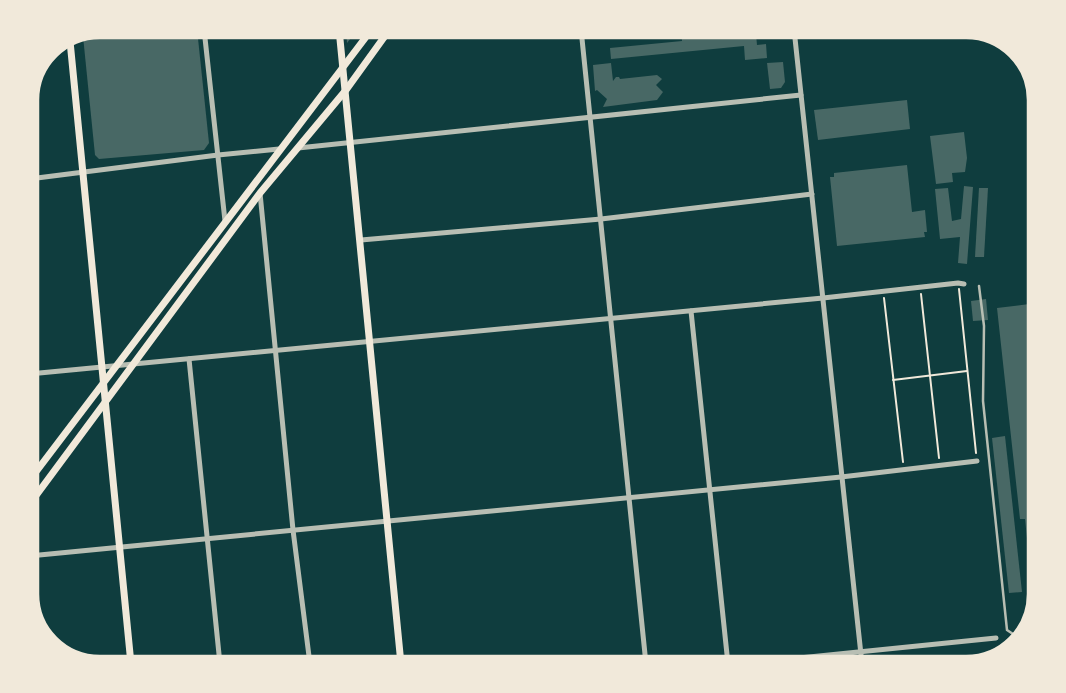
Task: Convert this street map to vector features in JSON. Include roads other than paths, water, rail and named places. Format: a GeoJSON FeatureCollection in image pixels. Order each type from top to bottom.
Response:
{"type":"FeatureCollection","features":[{"type":"Feature","properties":{"kind":"main road"},"geometry":{"type":"LineString","coordinates":[[340,38],[400,656]]}},
{"type":"Feature","properties":{"kind":"main road"},"geometry":{"type":"LineString","coordinates":[[38,469],[365,38]]}},
{"type":"Feature","properties":{"kind":"main road"},"geometry":{"type":"LineString","coordinates":[[38,493],[260,194],[346,90],[384,38]]}},
{"type":"Feature","properties":{"kind":"main road"},"geometry":{"type":"LineString","coordinates":[[70,45],[130,656]]}},
{"type":"Feature","properties":{"kind":"street"},"geometry":{"type":"LineString","coordinates":[[205,38],[225,221]]}},
{"type":"Feature","properties":{"kind":"street"},"geometry":{"type":"LineString","coordinates":[[582,38],[645,656]]}},
{"type":"Feature","properties":{"kind":"street"},"geometry":{"type":"LineString","coordinates":[[795,38],[861,656]]}},
{"type":"Feature","properties":{"kind":"street"},"geometry":{"type":"LineString","coordinates":[[298,148],[801,95]]}},
{"type":"Feature","properties":{"kind":"street"},"geometry":{"type":"LineString","coordinates":[[38,178],[279,149]]}},
{"type":"Feature","properties":{"kind":"street"},"geometry":{"type":"LineString","coordinates":[[260,194],[294,530],[309,656]]}},
{"type":"Feature","properties":{"kind":"street"},"geometry":{"type":"LineString","coordinates":[[361,240],[601,219],[812,194]]}},
{"type":"Feature","properties":{"kind":"street"},"geometry":{"type":"LineString","coordinates":[[38,373],[692,311],[961,283]]}},
{"type":"Feature","properties":{"kind":"street"},"geometry":{"type":"LineString","coordinates":[[692,311],[727,656]]}},
{"type":"Feature","properties":{"kind":"street"},"geometry":{"type":"LineString","coordinates":[[189,359],[219,656]]}},
{"type":"Feature","properties":{"kind":"street"},"geometry":{"type":"LineString","coordinates":[[38,555],[841,477],[977,461]]}},
{"type":"Feature","properties":{"kind":"street"},"geometry":{"type":"LineString","coordinates":[[821,656],[996,638]]}},
{"type":"Feature","properties":{"kind":"lane"},"geometry":{"type":"LineString","coordinates":[[980,286],[984,326],[983,401],[1007,630],[1013,634]]}}]}
